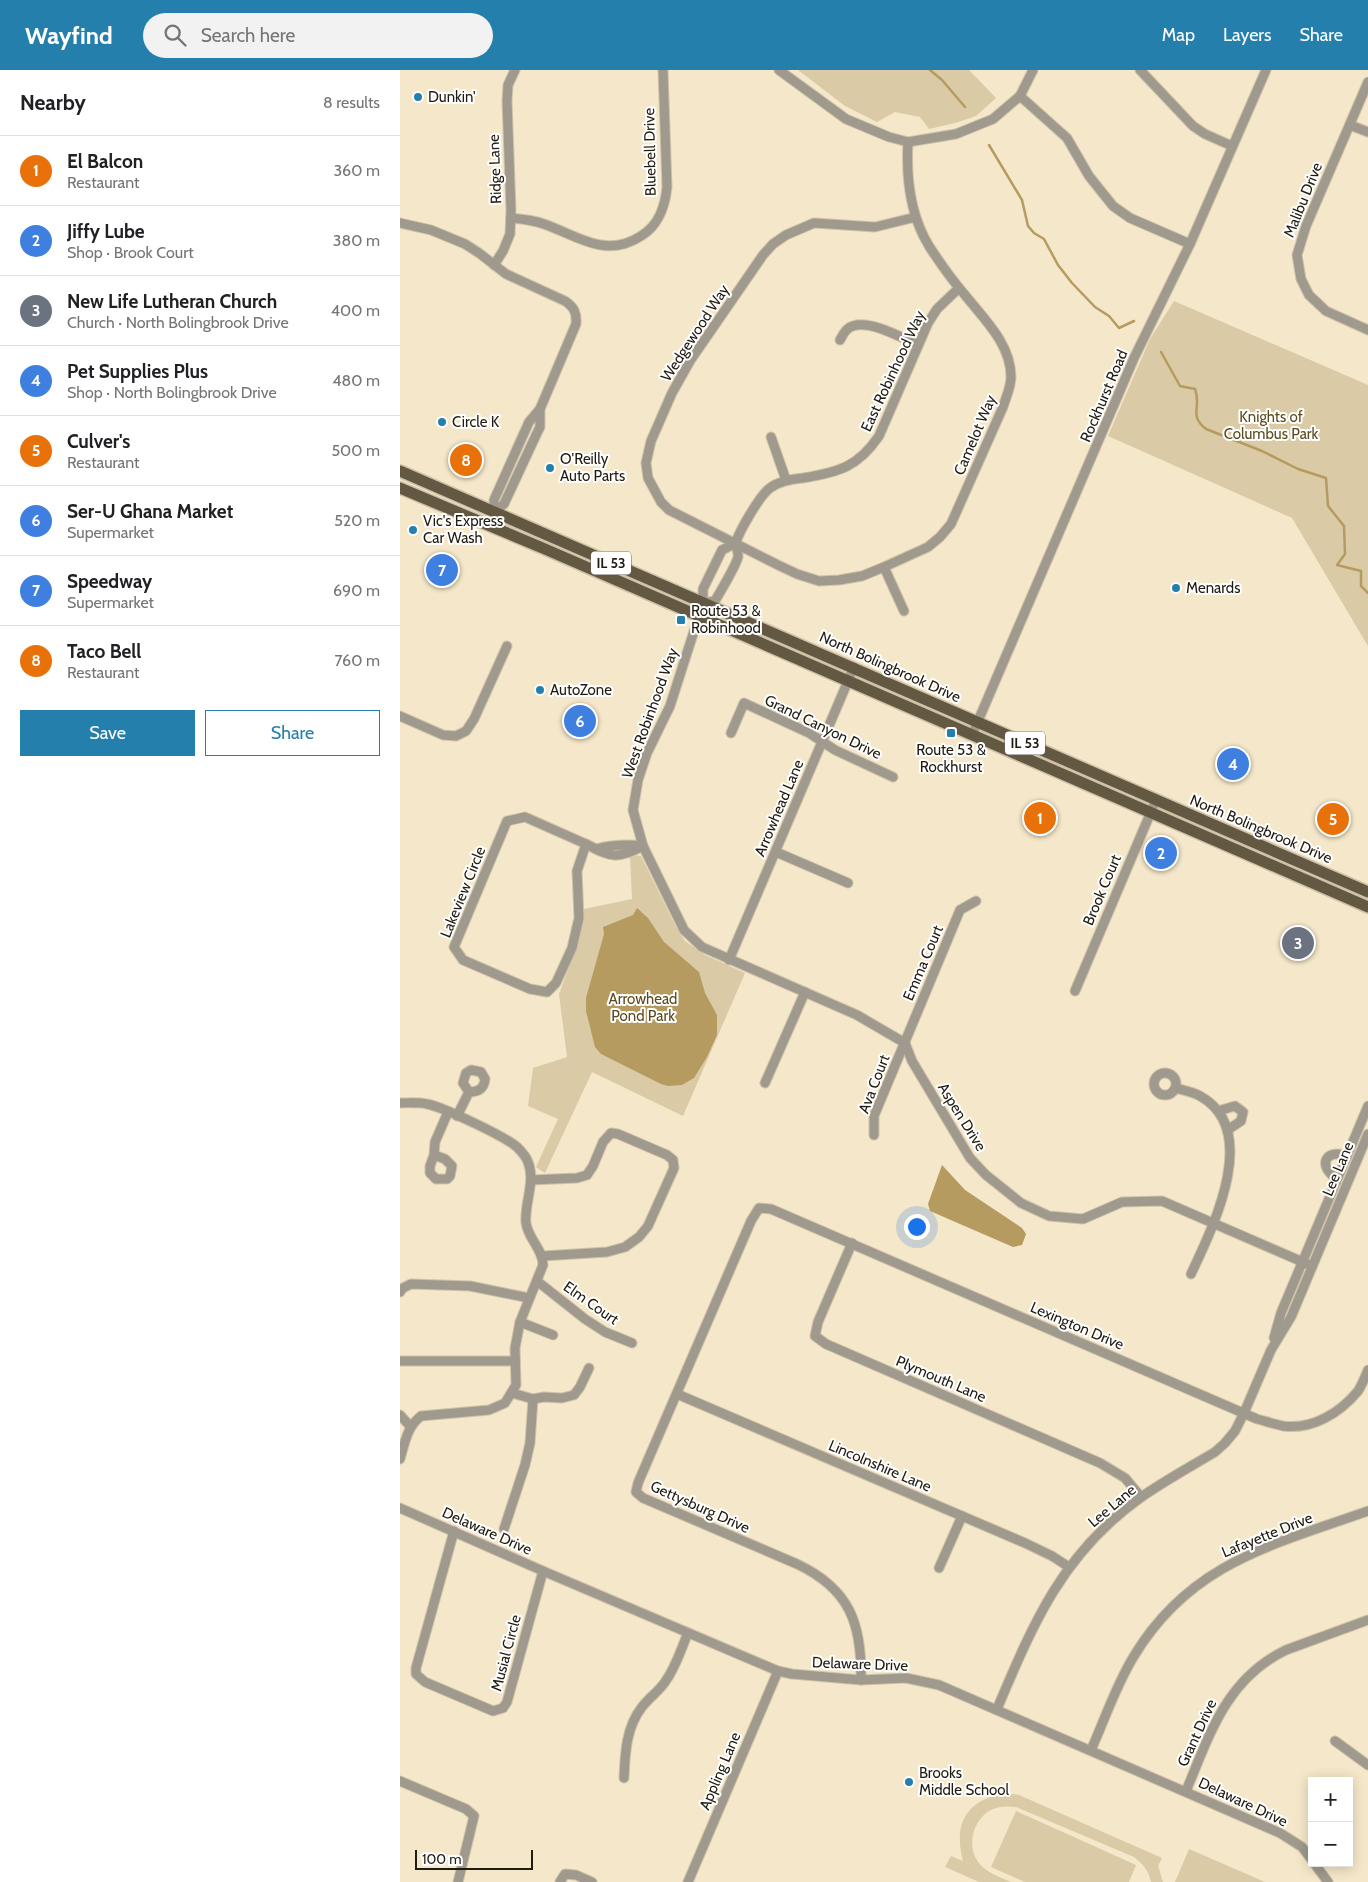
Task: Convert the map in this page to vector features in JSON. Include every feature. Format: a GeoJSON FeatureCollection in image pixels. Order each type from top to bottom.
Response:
{"type":"FeatureCollection","features":[{"type":"Feature","properties":{"kind":"main road","name":"North Bolingbrook Drive"},"geometry":{"type":"LineString","coordinates":[[400,471],[1368,892]]}},
{"type":"Feature","properties":{"kind":"main road","name":"North Bolingbrook Drive"},"geometry":{"type":"LineString","coordinates":[[400,488],[1368,907]]}},
{"type":"Feature","properties":{"kind":"street","name":"Ridge Lane"},"geometry":{"type":"LineString","coordinates":[[494,264],[503,251],[510,234],[506,101],[508,85],[515,70]]}},
{"type":"Feature","properties":{"kind":"street","name":"Bluebell Drive"},"geometry":{"type":"LineString","coordinates":[[510,218],[544,223],[600,246],[617,246],[633,242],[647,232],[658,220],[665,204],[667,187],[663,70]]}},
{"type":"Feature","properties":{"kind":"street"},"geometry":{"type":"LineString","coordinates":[[779,70],[846,119],[889,137],[908,142],[956,134],[993,119],[1020,96],[1034,70]]}},
{"type":"Feature","properties":{"kind":"street"},"geometry":{"type":"LineString","coordinates":[[1140,70],[1193,126],[1232,146]]}},
{"type":"Feature","properties":{"kind":"street","name":"Rockhurst Road"},"geometry":{"type":"LineString","coordinates":[[972,735],[1134,358],[1190,244],[1266,70]]}},
{"type":"Feature","properties":{"kind":"street","name":"Malibu Drive"},"geometry":{"type":"LineString","coordinates":[[1367,327],[1326,311],[1309,295],[1301,279],[1297,256],[1306,226],[1368,82]]}},
{"type":"Feature","properties":{"kind":"street"},"geometry":{"type":"LineString","coordinates":[[1020,96],[1067,138],[1089,176],[1113,206],[1130,218],[1190,244]]}},
{"type":"Feature","properties":{"kind":"street"},"geometry":{"type":"LineString","coordinates":[[1350,125],[1368,132]]}},
{"type":"Feature","properties":{"kind":"street","name":"Camelot Way"},"geometry":{"type":"LineString","coordinates":[[736,543],[790,571],[819,580],[838,580],[862,576],[928,547],[951,524],[1008,391],[1011,377],[1008,356],[999,337],[928,245],[916,217],[907,167],[908,142]]}},
{"type":"Feature","properties":{"kind":"street","name":"Wedgewood Way"},"geometry":{"type":"LineString","coordinates":[[736,543],[721,538],[670,510],[661,502],[648,478],[646,463],[651,441],[681,377],[763,255],[773,244],[786,235],[814,223],[875,227],[916,217]]}},
{"type":"Feature","properties":{"kind":"street"},"geometry":{"type":"LineString","coordinates":[[400,223],[448,236],[479,253],[520,281],[565,301],[571,305],[577,316],[576,324],[540,409],[540,427],[504,504],[494,512]]}},
{"type":"Feature","properties":{"kind":"street","name":"East Robinhood Way"},"geometry":{"type":"LineString","coordinates":[[736,543],[722,550],[703,589],[703,603],[716,601],[738,557],[736,543],[758,500],[771,487],[786,480],[826,474],[843,469],[855,463],[869,450],[879,436],[928,323],[938,309],[960,288]]}},
{"type":"Feature","properties":{"kind":"street"},"geometry":{"type":"LineString","coordinates":[[840,340],[852,326],[863,325],[874,326],[918,345]]}},
{"type":"Feature","properties":{"kind":"street"},"geometry":{"type":"LineString","coordinates":[[771,437],[786,480]]}},
{"type":"Feature","properties":{"kind":"street"},"geometry":{"type":"LineString","coordinates":[[884,567],[904,611]]}},
{"type":"Feature","properties":{"kind":"street","name":"West Robinhood Way"},"geometry":{"type":"LineString","coordinates":[[703,603],[670,706],[647,753],[638,780],[633,810],[643,846],[684,930],[702,947],[857,1014],[905,1043]]}},
{"type":"Feature","properties":{"kind":"street"},"geometry":{"type":"LineString","coordinates":[[400,716],[442,735],[456,736],[466,731],[474,720],[507,646]]}},
{"type":"Feature","properties":{"kind":"street","name":"Arrowhead Lane"},"geometry":{"type":"LineString","coordinates":[[729,960],[854,667]]}},
{"type":"Feature","properties":{"kind":"street","name":"Grand Canyon Drive"},"geometry":{"type":"LineString","coordinates":[[730,733],[744,703],[809,733],[835,750],[893,777]]}},
{"type":"Feature","properties":{"kind":"street","name":"Brook Court"},"geometry":{"type":"LineString","coordinates":[[1074,991],[1156,800]]}},
{"type":"Feature","properties":{"kind":"street","name":"Lakeview Circle"},"geometry":{"type":"LineString","coordinates":[[586,844],[577,871],[579,918],[572,948],[556,983],[547,992],[530,989],[463,960],[454,947],[507,821],[525,817],[586,844],[596,849],[631,844],[643,846]]}},
{"type":"Feature","properties":{"kind":"street"},"geometry":{"type":"LineString","coordinates":[[776,852],[848,883]]}},
{"type":"Feature","properties":{"kind":"street","name":"Emma Court"},"geometry":{"type":"LineString","coordinates":[[905,1043],[960,910],[976,901]]}},
{"type":"Feature","properties":{"kind":"street"},"geometry":{"type":"LineString","coordinates":[[764,1082],[805,992]]}},
{"type":"Feature","properties":{"kind":"street","name":"Ava Court"},"geometry":{"type":"LineString","coordinates":[[874,1135],[874,1116],[905,1043]]}},
{"type":"Feature","properties":{"kind":"street","name":"Aspen Drive"},"geometry":{"type":"LineString","coordinates":[[905,1043],[912,1061],[970,1158],[992,1181],[1021,1203],[1050,1216],[1083,1219],[1122,1202],[1162,1201],[1312,1266]]}},
{"type":"Feature","properties":{"kind":"street"},"geometry":{"type":"LineString","coordinates":[[1175,1088],[1200,1095],[1218,1111],[1228,1129],[1230,1138],[1227,1181],[1215,1224],[1191,1274]]}},
{"type":"Feature","properties":{"kind":"street"},"geometry":{"type":"LineString","coordinates":[[434,1155],[435,1142],[469,1092]]}},
{"type":"Feature","properties":{"kind":"street"},"geometry":{"type":"LineString","coordinates":[[400,1103],[429,1104],[453,1114],[517,1147],[527,1161],[531,1180],[526,1221],[528,1229],[543,1256],[543,1265],[520,1322],[515,1348],[516,1385],[505,1403],[496,1408],[420,1416],[410,1426],[400,1459]]}},
{"type":"Feature","properties":{"kind":"street"},"geometry":{"type":"LineString","coordinates":[[1218,1111],[1235,1106],[1242,1112],[1242,1121],[1228,1129]]}},
{"type":"Feature","properties":{"kind":"street","name":"Lee Lane"},"geometry":{"type":"LineString","coordinates":[[1271,1350],[1281,1313],[1368,1106]]}},
{"type":"Feature","properties":{"kind":"street"},"geometry":{"type":"LineString","coordinates":[[531,1180],[577,1178],[587,1174],[593,1166],[603,1142],[611,1133],[618,1134],[659,1151],[673,1160],[674,1168],[652,1218],[639,1237],[625,1247],[607,1252],[579,1252],[543,1256]]}},
{"type":"Feature","properties":{"kind":"street","name":"Lee Lane"},"geometry":{"type":"LineString","coordinates":[[997,1709],[1032,1628],[1048,1598],[1069,1567],[1097,1535],[1141,1497],[1220,1448],[1235,1431],[1271,1350],[1291,1316],[1368,1134]]}},
{"type":"Feature","properties":{"kind":"street","name":"Lee Lane"},"geometry":{"type":"LineString","coordinates":[[1337,1179],[1327,1172],[1326,1160],[1336,1153],[1347,1156]]}},
{"type":"Feature","properties":{"kind":"street","name":"Lexington Drive"},"geometry":{"type":"LineString","coordinates":[[759,1208],[772,1209],[1257,1419],[1284,1426],[1306,1425],[1325,1419],[1343,1407],[1359,1390],[1368,1370]]}},
{"type":"Feature","properties":{"kind":"street","name":"Gettysburg Drive"},"geometry":{"type":"LineString","coordinates":[[759,1208],[751,1221],[638,1482],[636,1492],[643,1498],[797,1564],[826,1582],[844,1601],[855,1624],[862,1652],[862,1680]]}},
{"type":"Feature","properties":{"kind":"street","name":"Plymouth Lane"},"geometry":{"type":"LineString","coordinates":[[852,1243],[818,1322],[815,1336],[826,1344],[1100,1463],[1125,1478],[1141,1497]]}},
{"type":"Feature","properties":{"kind":"street","name":"Elm Court"},"geometry":{"type":"LineString","coordinates":[[537,1280],[604,1332],[632,1343]]}},
{"type":"Feature","properties":{"kind":"street"},"geometry":{"type":"LineString","coordinates":[[400,1292],[403,1288],[412,1284],[470,1286],[529,1298]]}},
{"type":"Feature","properties":{"kind":"street"},"geometry":{"type":"LineString","coordinates":[[520,1322],[553,1335]]}},
{"type":"Feature","properties":{"kind":"street"},"geometry":{"type":"LineString","coordinates":[[400,1362],[515,1361]]}},
{"type":"Feature","properties":{"kind":"street"},"geometry":{"type":"LineString","coordinates":[[512,1393],[533,1399],[544,1396],[562,1398],[574,1395],[580,1388],[589,1368]]}},
{"type":"Feature","properties":{"kind":"street","name":"Lincolnshire Lane"},"geometry":{"type":"LineString","coordinates":[[677,1394],[1040,1550],[1069,1567]]}},
{"type":"Feature","properties":{"kind":"street"},"geometry":{"type":"LineString","coordinates":[[504,1529],[525,1466],[530,1443],[533,1399]]}},
{"type":"Feature","properties":{"kind":"street"},"geometry":{"type":"LineString","coordinates":[[400,1415],[410,1426]]}},
{"type":"Feature","properties":{"kind":"street","name":"Delaware Drive"},"geometry":{"type":"LineString","coordinates":[[400,1508],[778,1671],[862,1680],[906,1678],[939,1685],[1280,1833],[1302,1847],[1308,1855]]}},
{"type":"Feature","properties":{"kind":"street","name":"Lafayette Drive"},"geometry":{"type":"LineString","coordinates":[[1091,1750],[1134,1657],[1162,1617],[1186,1594],[1217,1571],[1244,1556],[1368,1511]]}},
{"type":"Feature","properties":{"kind":"street"},"geometry":{"type":"LineString","coordinates":[[940,1568],[962,1516]]}},
{"type":"Feature","properties":{"kind":"street","name":"Musial Circle"},"geometry":{"type":"LineString","coordinates":[[454,1531],[416,1668],[416,1674],[425,1682],[491,1710],[496,1711],[503,1708],[507,1702],[543,1571]]}},
{"type":"Feature","properties":{"kind":"street","name":"Grant Drive"},"geometry":{"type":"LineString","coordinates":[[1186,1791],[1222,1709],[1235,1690],[1252,1673],[1286,1650],[1368,1620]]}},
{"type":"Feature","properties":{"kind":"street"},"geometry":{"type":"LineString","coordinates":[[624,1778],[627,1742],[632,1724],[641,1708],[664,1683],[672,1670],[688,1632]]}},
{"type":"Feature","properties":{"kind":"street","name":"Appling Lane"},"geometry":{"type":"LineString","coordinates":[[688,1882],[778,1671]]}},
{"type":"Feature","properties":{"kind":"street"},"geometry":{"type":"LineString","coordinates":[[1335,1742],[1368,1766]]}},
{"type":"Feature","properties":{"kind":"street"},"geometry":{"type":"LineString","coordinates":[[400,1781],[466,1809],[474,1816],[458,1882]]}},
{"type":"Feature","properties":{"kind":"street","name":"Delaware Drive"},"geometry":{"type":"LineString","coordinates":[[1317,1867],[1328,1882]]}},
{"type":"Feature","properties":{"kind":"street"},"geometry":{"type":"LineString","coordinates":[[560,1882],[565,1874],[576,1875],[592,1882]]}},
{"type":"Feature","properties":{"kind":"green space"},"geometry":{"type":"Polygon","coordinates":[[[798,70],[969,70],[996,98],[976,116],[929,129],[920,117],[895,112],[877,122],[845,106],[798,70]]]}},
{"type":"Feature","properties":{"kind":"green space","name":"Knights of Columbus Park"},"geometry":{"type":"Polygon","coordinates":[[[1174,301],[1368,385],[1368,646],[1292,518],[1108,436],[1150,339],[1174,301]]]}},
{"type":"Feature","properties":{"kind":"green space","name":"Arrowhead Pond Park"},"geometry":{"type":"Polygon","coordinates":[[[630,856],[641,856],[675,925],[685,941],[705,955],[745,973],[683,1116],[592,1072],[545,1173],[536,1167],[558,1119],[528,1106],[533,1068],[567,1057],[559,994],[579,940],[584,909],[632,899],[630,856]]]}},
{"type":"Feature","properties":{"kind":"green space"},"geometry":{"type":"Polygon","coordinates":[[[1004,1793],[1019,1795],[1162,1858],[1158,1866],[1163,1882],[1151,1882],[1145,1868],[1134,1857],[1010,1806],[996,1808],[986,1813],[976,1825],[972,1848],[981,1866],[1011,1882],[979,1882],[945,1867],[951,1856],[963,1861],[960,1836],[962,1825],[972,1808],[980,1802],[1004,1793]]]}},
{"type":"Feature","properties":{"kind":"green space"},"geometry":{"type":"Polygon","coordinates":[[[1016,1811],[1136,1865],[1129,1882],[1025,1882],[991,1867],[1016,1811]]]}},
{"type":"Feature","properties":{"kind":"green space"},"geometry":{"type":"Polygon","coordinates":[[[1189,1849],[1265,1882],[1175,1882],[1189,1849]]]}},
{"type":"Feature","properties":{"kind":"shaded area"},"geometry":{"type":"Polygon","coordinates":[[[637,908],[648,918],[664,942],[699,972],[705,993],[717,1015],[717,1035],[707,1057],[694,1078],[682,1085],[668,1086],[661,1084],[601,1054],[595,1047],[586,1011],[586,998],[604,934],[603,927],[633,915],[637,908]]]}},
{"type":"Feature","properties":{"kind":"shaded area"},"geometry":{"type":"Polygon","coordinates":[[[942,1165],[965,1190],[1022,1228],[1026,1234],[1022,1245],[1013,1247],[930,1211],[928,1204],[942,1165]]]}},
{"type":"Feature","properties":{"kind":"waterway"},"geometry":{"type":"LineString","coordinates":[[930,70],[942,80],[965,107]]}},
{"type":"Feature","properties":{"kind":"waterway"},"geometry":{"type":"LineString","coordinates":[[989,145],[1022,200],[1028,226],[1034,233],[1044,239],[1058,265],[1072,283],[1095,307],[1109,316],[1119,328],[1134,321]]}},
{"type":"Feature","properties":{"kind":"waterway"},"geometry":{"type":"LineString","coordinates":[[1161,352],[1180,386],[1195,389],[1197,395],[1196,415],[1206,429],[1262,451],[1298,469],[1326,478],[1328,506],[1344,526],[1345,554],[1337,565],[1361,571],[1361,586],[1368,593]]}},
{"type":"Feature","properties":{"kind":"place","name":"Dunkin'"},"geometry":{"type":"Point","coordinates":[418,97]}},
{"type":"Feature","properties":{"kind":"place","name":"Circle K"},"geometry":{"type":"Point","coordinates":[442,422]}},
{"type":"Feature","properties":{"kind":"place","name":"Taco Bell"},"geometry":{"type":"Point","coordinates":[466,460]}},
{"type":"Feature","properties":{"kind":"place","name":"O'Reilly Auto Parts"},"geometry":{"type":"Point","coordinates":[550,468]}},
{"type":"Feature","properties":{"kind":"place","name":"Vic's Express Car Wash"},"geometry":{"type":"Point","coordinates":[413,530]}},
{"type":"Feature","properties":{"kind":"place","name":"Speedway"},"geometry":{"type":"Point","coordinates":[442,570]}},
{"type":"Feature","properties":{"kind":"place","name":"Menards"},"geometry":{"type":"Point","coordinates":[1176,588]}},
{"type":"Feature","properties":{"kind":"place","name":"Route 53 & Robinhood"},"geometry":{"type":"Point","coordinates":[681,620]}},
{"type":"Feature","properties":{"kind":"place","name":"AutoZone"},"geometry":{"type":"Point","coordinates":[540,690]}},
{"type":"Feature","properties":{"kind":"place","name":"Ser-U Ghana Market"},"geometry":{"type":"Point","coordinates":[580,721]}},
{"type":"Feature","properties":{"kind":"place","name":"Route 53 & Rockhurst"},"geometry":{"type":"Point","coordinates":[951,733]}},
{"type":"Feature","properties":{"kind":"place","name":"Pet Supplies Plus"},"geometry":{"type":"Point","coordinates":[1233,764]}},
{"type":"Feature","properties":{"kind":"place","name":"El Balcon"},"geometry":{"type":"Point","coordinates":[1040,818]}},
{"type":"Feature","properties":{"kind":"place","name":"Culver's"},"geometry":{"type":"Point","coordinates":[1333,819]}},
{"type":"Feature","properties":{"kind":"place","name":"Jiffy Lube"},"geometry":{"type":"Point","coordinates":[1161,853]}},
{"type":"Feature","properties":{"kind":"place","name":"New Life Lutheran Church"},"geometry":{"type":"Point","coordinates":[1298,943]}},
{"type":"Feature","properties":{"kind":"place","name":"Brooks Middle School"},"geometry":{"type":"Point","coordinates":[909,1782]}}]}
